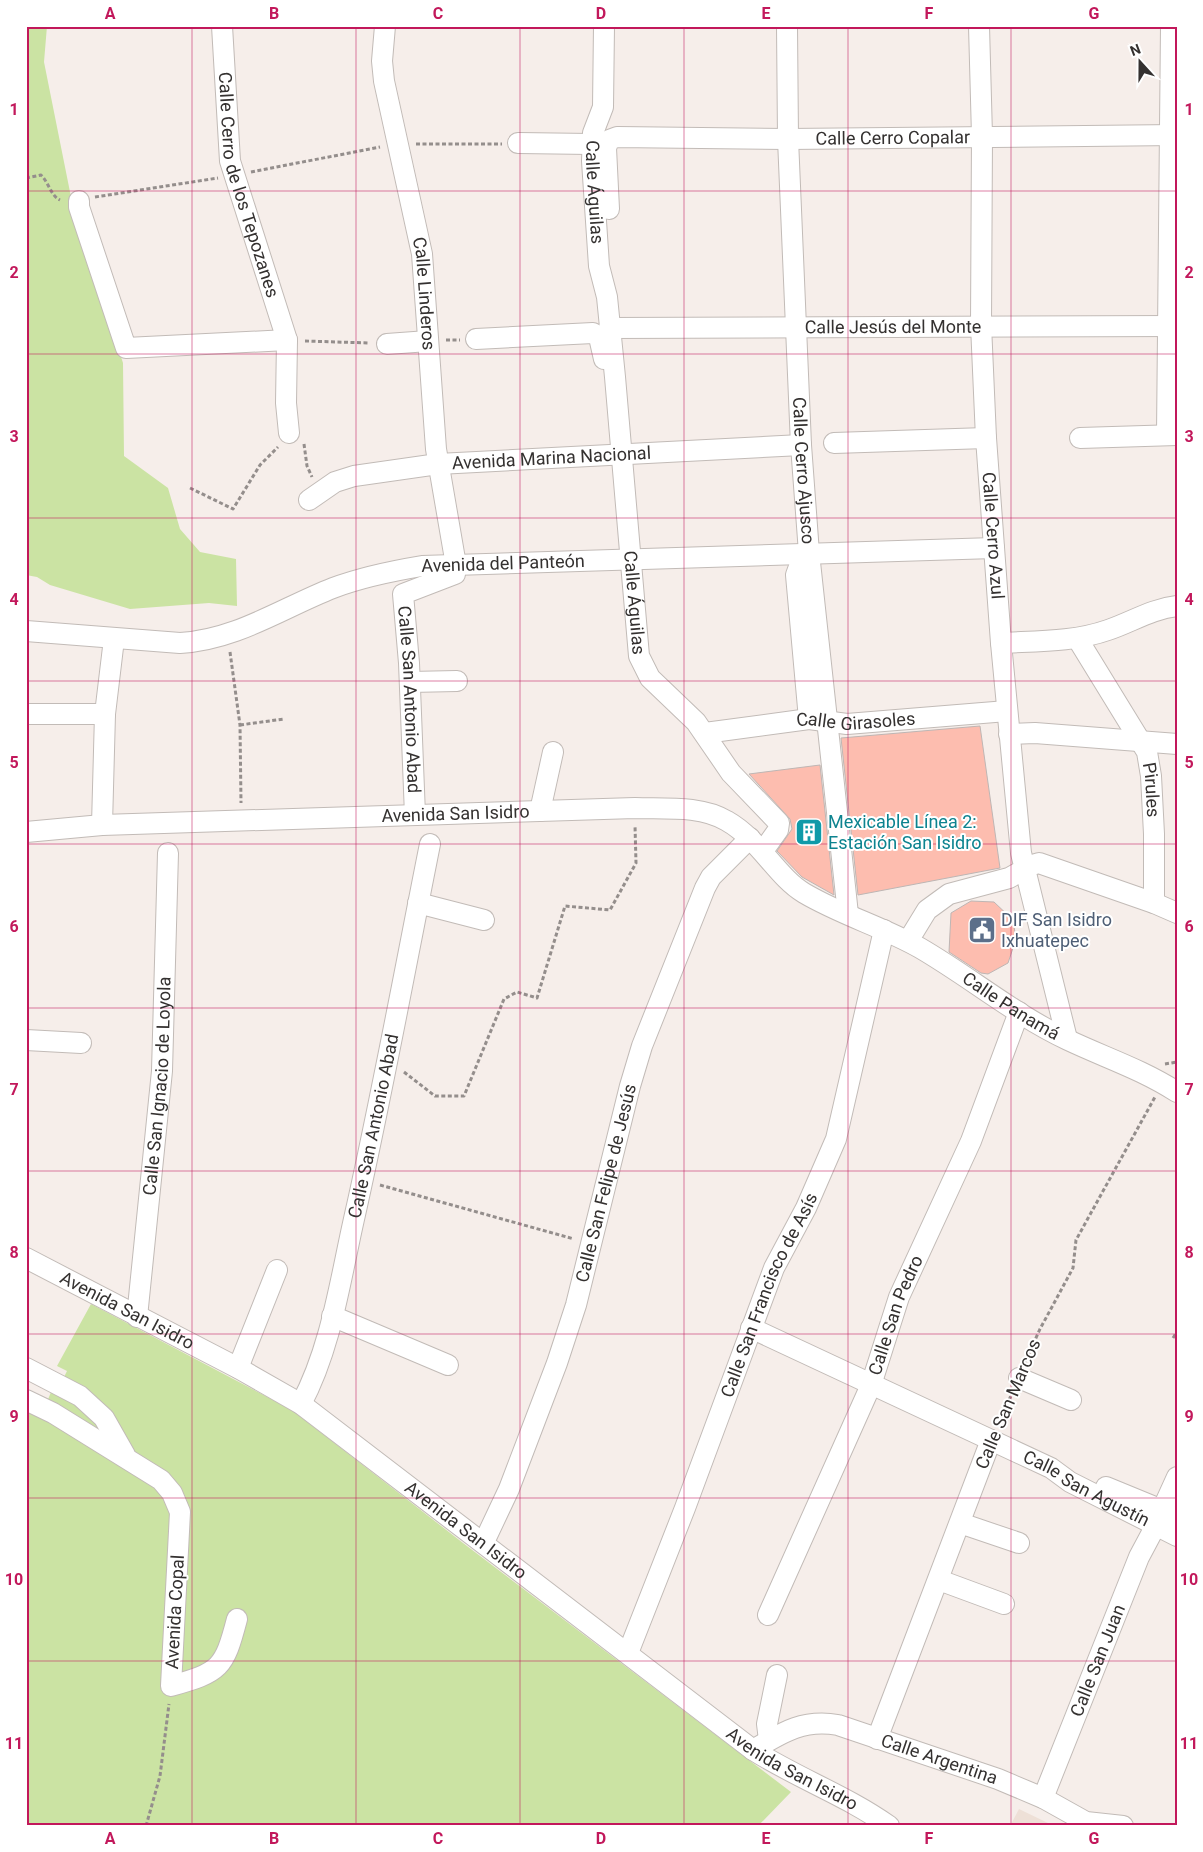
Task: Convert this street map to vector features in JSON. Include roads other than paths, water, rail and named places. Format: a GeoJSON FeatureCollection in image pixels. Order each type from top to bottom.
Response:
{"type":"FeatureCollection","features":[{"type":"Feature","properties":{"kind":"street","name":"Calle Cerro de los Tepozanes"},"geometry":{"type":"LineString","coordinates":[[222,26],[230,160],[287,340],[286,403],[289,433]]}},
{"type":"Feature","properties":{"kind":"street","name":"Calle Linderos"},"geometry":{"type":"LineString","coordinates":[[385,26],[382,61],[384,81],[422,254],[438,464],[456,565]]}},
{"type":"Feature","properties":{"kind":"street","name":"Calle Águilas"},"geometry":{"type":"LineString","coordinates":[[604,26],[603,107],[593,133],[600,142],[599,266],[607,297],[618,404],[637,646],[642,665],[661,691],[705,733],[731,773],[780,823],[778,830],[757,844]]}},
{"type":"Feature","properties":{"kind":"street","name":"Calle Cerro Ajusco"},"geometry":{"type":"LineString","coordinates":[[787,26],[788,139],[801,445],[818,721],[848,914]]}},
{"type":"Feature","properties":{"kind":"street","name":"Calle Cerro Azul"},"geometry":{"type":"LineString","coordinates":[[978,26],[982,136],[981,326],[986,438],[1001,643],[1024,870],[1067,1039]]}},
{"type":"Feature","properties":{"kind":"street"},"geometry":{"type":"LineString","coordinates":[[1080,438],[1172,435],[1173,135],[1170,26]]}},
{"type":"Feature","properties":{"kind":"street","name":"Calle Cerro Copalar"},"geometry":{"type":"LineString","coordinates":[[518,144],[600,142],[617,137],[788,139],[1173,135]]}},
{"type":"Feature","properties":{"kind":"street"},"geometry":{"type":"LineString","coordinates":[[79,201],[79,207],[126,348],[287,340]]}},
{"type":"Feature","properties":{"kind":"street","name":"Calle Jesús del Monte"},"geometry":{"type":"LineString","coordinates":[[609,328],[1173,326]]}},
{"type":"Feature","properties":{"kind":"street"},"geometry":{"type":"LineString","coordinates":[[476,339],[596,333],[600,339],[611,391],[618,404]]}},
{"type":"Feature","properties":{"kind":"street"},"geometry":{"type":"LineString","coordinates":[[387,344],[428,342]]}},
{"type":"Feature","properties":{"kind":"street"},"geometry":{"type":"LineString","coordinates":[[834,443],[986,438]]}},
{"type":"Feature","properties":{"kind":"street","name":"Avenida Marina Nacional"},"geometry":{"type":"LineString","coordinates":[[310,500],[336,482],[354,476],[438,464],[801,445]]}},
{"type":"Feature","properties":{"kind":"street","name":"Avenida del Panteón"},"geometry":{"type":"LineString","coordinates":[[26,630],[114,639],[180,643],[204,642],[227,636],[333,588],[370,576],[422,566],[630,561],[809,553],[994,548]]}},
{"type":"Feature","properties":{"kind":"street","name":"Calle San Antonio Abad"},"geometry":{"type":"LineString","coordinates":[[415,815],[410,682],[402,594],[454,574],[456,565]]}},
{"type":"Feature","properties":{"kind":"street"},"geometry":{"type":"LineString","coordinates":[[1001,643],[1077,638],[1108,630],[1147,612],[1177,606]]}},
{"type":"Feature","properties":{"kind":"street","name":"Pirules"},"geometry":{"type":"LineString","coordinates":[[1077,638],[1143,743],[1151,776],[1154,834],[1154,903]]}},
{"type":"Feature","properties":{"kind":"street"},"geometry":{"type":"LineString","coordinates":[[102,825],[105,714],[114,639]]}},
{"type":"Feature","properties":{"kind":"street"},"geometry":{"type":"LineString","coordinates":[[410,682],[457,681]]}},
{"type":"Feature","properties":{"kind":"street","name":"Calle Girasoles"},"geometry":{"type":"LineString","coordinates":[[705,733],[818,721],[847,724],[1007,711]]}},
{"type":"Feature","properties":{"kind":"street"},"geometry":{"type":"LineString","coordinates":[[26,714],[105,714]]}},
{"type":"Feature","properties":{"kind":"street"},"geometry":{"type":"LineString","coordinates":[[1009,734],[1035,733],[1143,743],[1177,744]]}},
{"type":"Feature","properties":{"kind":"street"},"geometry":{"type":"LineString","coordinates":[[540,811],[553,752]]}},
{"type":"Feature","properties":{"kind":"street","name":"Avenida San Isidro"},"geometry":{"type":"LineString","coordinates":[[26,832],[102,825],[635,808],[685,809],[706,812],[727,820],[757,844],[801,892],[848,914]]}},
{"type":"Feature","properties":{"kind":"street","name":"Calle San Antonio Abad"},"geometry":{"type":"LineString","coordinates":[[301,1404],[312,1382],[332,1316],[388,1059],[430,844]]}},
{"type":"Feature","properties":{"kind":"street","name":"Calle San Felipe de Jesús"},"geometry":{"type":"LineString","coordinates":[[484,1542],[509,1490],[557,1363],[576,1305],[630,1086],[642,1046],[704,888],[711,877],[728,861],[757,844]]}},
{"type":"Feature","properties":{"kind":"street","name":"Calle San Ignacio de Loyola"},"geometry":{"type":"LineString","coordinates":[[137,1317],[162,1071],[168,854]]}},
{"type":"Feature","properties":{"kind":"street"},"geometry":{"type":"LineString","coordinates":[[908,942],[927,910],[949,894],[1009,878],[1032,864],[1045,864],[1177,913]]}},
{"type":"Feature","properties":{"kind":"street"},"geometry":{"type":"LineString","coordinates":[[418,903],[484,920]]}},
{"type":"Feature","properties":{"kind":"street","name":"Calle Panamá"},"geometry":{"type":"LineString","coordinates":[[848,914],[908,942],[1067,1039],[1141,1070],[1170,1087]]}},
{"type":"Feature","properties":{"kind":"street","name":"Calle San Francisco de Asís"},"geometry":{"type":"LineString","coordinates":[[628,1653],[689,1499],[774,1268],[806,1208],[836,1139],[884,930]]}},
{"type":"Feature","properties":{"kind":"street","name":"Calle San Pedro"},"geometry":{"type":"LineString","coordinates":[[768,1615],[871,1385],[899,1297],[971,1141],[1020,1012]]}},
{"type":"Feature","properties":{"kind":"street"},"geometry":{"type":"LineString","coordinates":[[26,1040],[81,1043]]}},
{"type":"Feature","properties":{"kind":"street","name":"Avenida San Isidro"},"geometry":{"type":"LineString","coordinates":[[26,1258],[238,1368],[301,1404],[628,1653],[761,1745],[808,1782],[844,1798],[889,1826]]}},
{"type":"Feature","properties":{"kind":"street"},"geometry":{"type":"LineString","coordinates":[[238,1368],[277,1270]]}},
{"type":"Feature","properties":{"kind":"street"},"geometry":{"type":"LineString","coordinates":[[332,1316],[448,1365]]}},
{"type":"Feature","properties":{"kind":"street","name":"Calle San Agustín"},"geometry":{"type":"LineString","coordinates":[[751,1328],[1051,1468],[1070,1482],[1165,1518],[1177,1536]]}},
{"type":"Feature","properties":{"kind":"street","name":"Avenida Copal"},"geometry":{"type":"LineString","coordinates":[[26,1368],[80,1396],[104,1418],[126,1457]]}},
{"type":"Feature","properties":{"kind":"street"},"geometry":{"type":"LineString","coordinates":[[29,1402],[44,1378]]}},
{"type":"Feature","properties":{"kind":"street"},"geometry":{"type":"LineString","coordinates":[[1019,1378],[1070,1400]]}},
{"type":"Feature","properties":{"kind":"street","name":"Avenida Copal"},"geometry":{"type":"LineString","coordinates":[[29,1402],[53,1413],[126,1457],[161,1480],[172,1493],[180,1512],[171,1686],[202,1677],[214,1671],[223,1661],[229,1649],[237,1619]]}},
{"type":"Feature","properties":{"kind":"street","name":"Calle San Marcos"},"geometry":{"type":"LineString","coordinates":[[877,1739],[991,1440]]}},
{"type":"Feature","properties":{"kind":"street","name":"Calle San Juan"},"geometry":{"type":"LineString","coordinates":[[1043,1798],[1139,1557],[1165,1518],[1177,1476]]}},
{"type":"Feature","properties":{"kind":"street"},"geometry":{"type":"LineString","coordinates":[[960,1522],[1019,1543]]}},
{"type":"Feature","properties":{"kind":"street"},"geometry":{"type":"LineString","coordinates":[[939,1580],[1004,1604]]}},
{"type":"Feature","properties":{"kind":"street"},"geometry":{"type":"LineString","coordinates":[[761,1745],[777,1675]]}},
{"type":"Feature","properties":{"kind":"street","name":"Calle Argentina"},"geometry":{"type":"LineString","coordinates":[[761,1745],[810,1722],[838,1725],[998,1779],[1043,1798],[1088,1824],[1123,1826]]}},
{"type":"Feature","properties":{"kind":"place","name":"Mexicable Línea 2: Estación San Isidro"},"geometry":{"type":"Point","coordinates":[809,832]}},
{"type":"Feature","properties":{"kind":"place","name":"DIF San Isidro Ixhuatepec"},"geometry":{"type":"Point","coordinates":[982,930]}}]}
